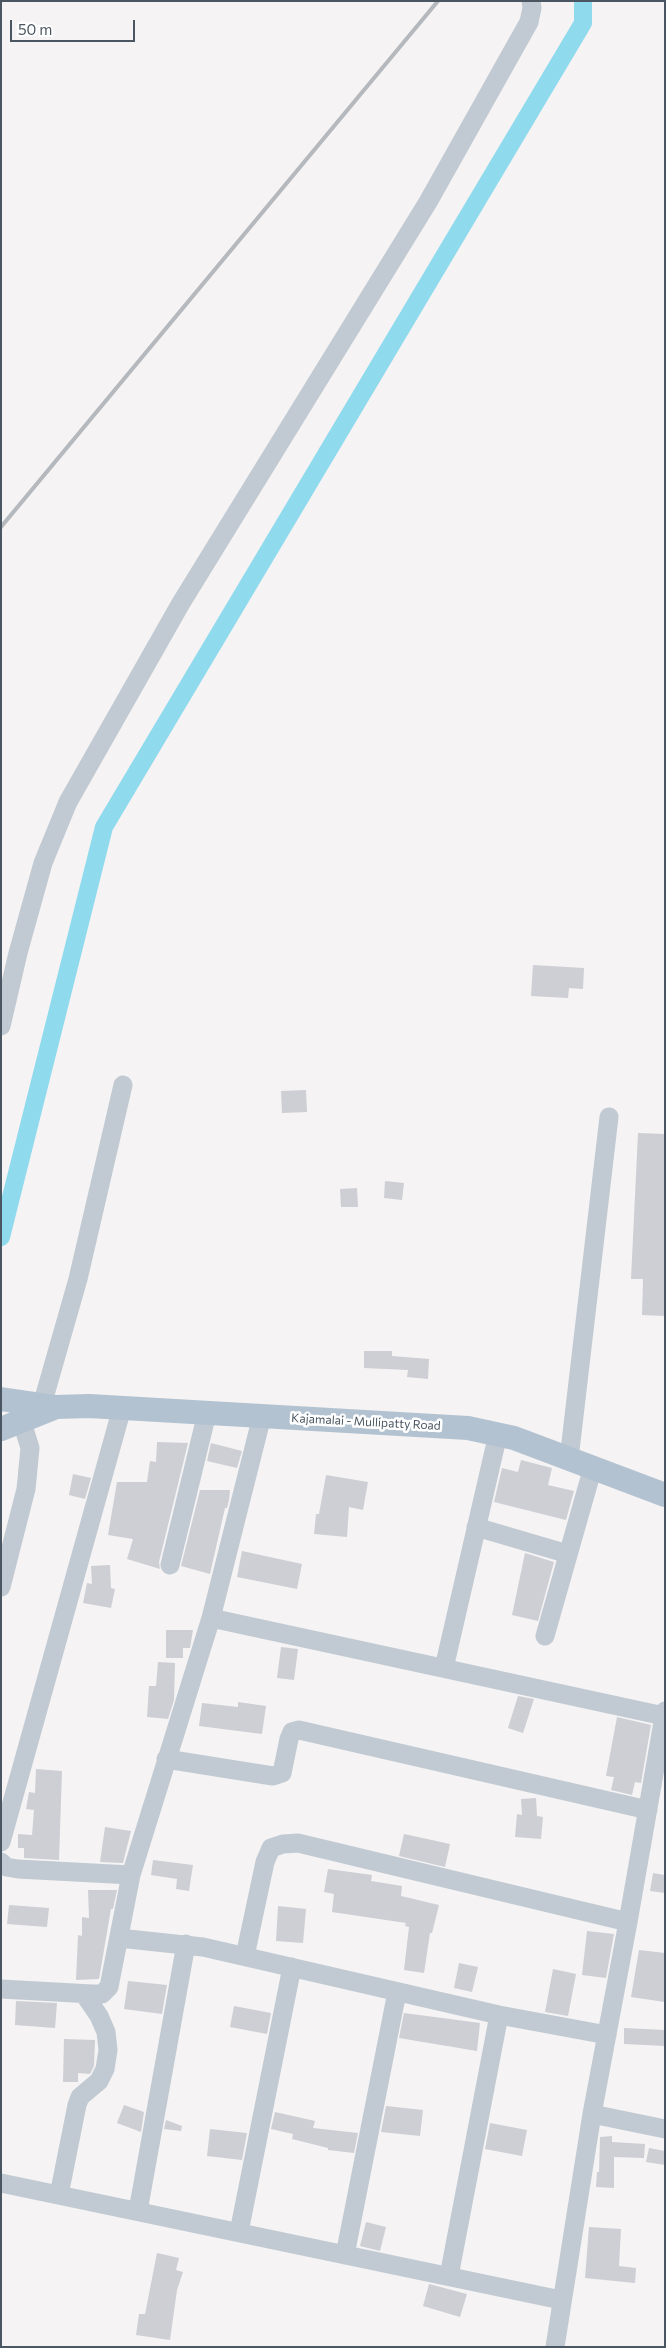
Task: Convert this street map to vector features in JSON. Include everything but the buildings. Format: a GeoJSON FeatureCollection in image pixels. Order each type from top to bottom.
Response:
{"type":"FeatureCollection","features":[{"type":"Feature","properties":{"kind":"main road","name":"Kajamalai - Mullipatty Road"},"geometry":{"type":"LineString","coordinates":[[1,1399],[49,1406],[122,1408],[468,1428],[514,1438],[665,1495]]}},
{"type":"Feature","properties":{"kind":"main road","name":"Kajamalai - Mullipatty Road"},"geometry":{"type":"LineString","coordinates":[[11,1426],[49,1406]]}},
{"type":"Feature","properties":{"kind":"street"},"geometry":{"type":"LineString","coordinates":[[1,1026],[18,953],[43,862],[68,802],[181,603],[428,202],[529,22],[532,8],[530,1]]}},
{"type":"Feature","properties":{"kind":"street"},"geometry":{"type":"LineString","coordinates":[[49,1406],[123,1085]]}},
{"type":"Feature","properties":{"kind":"street"},"geometry":{"type":"LineString","coordinates":[[570,1459],[609,1117]]}},
{"type":"Feature","properties":{"kind":"street"},"geometry":{"type":"LineString","coordinates":[[1,1842],[122,1408]]}},
{"type":"Feature","properties":{"kind":"street"},"geometry":{"type":"LineString","coordinates":[[170,1565],[207,1413]]}},
{"type":"Feature","properties":{"kind":"street"},"geometry":{"type":"LineString","coordinates":[[1,1989],[102,1994],[109,1987],[131,1875],[211,1618],[262,1416]]}},
{"type":"Feature","properties":{"kind":"street"},"geometry":{"type":"LineString","coordinates":[[1,1587],[26,1489],[30,1448],[11,1426]]}},
{"type":"Feature","properties":{"kind":"street"},"geometry":{"type":"LineString","coordinates":[[444,1668],[498,1434]]}},
{"type":"Feature","properties":{"kind":"street"},"geometry":{"type":"LineString","coordinates":[[545,1636],[593,1468]]}},
{"type":"Feature","properties":{"kind":"street"},"geometry":{"type":"LineString","coordinates":[[476,1527],[568,1554]]}},
{"type":"Feature","properties":{"kind":"street"},"geometry":{"type":"LineString","coordinates":[[211,1618],[664,1714],[592,2114],[555,2347]]}},
{"type":"Feature","properties":{"kind":"street"},"geometry":{"type":"LineString","coordinates":[[166,1759],[273,1776],[282,1773],[292,1732],[299,1730],[648,1810]]}},
{"type":"Feature","properties":{"kind":"street"},"geometry":{"type":"LineString","coordinates":[[245,1956],[264,1862],[271,1848],[283,1844],[298,1843],[628,1922]]}},
{"type":"Feature","properties":{"kind":"street"},"geometry":{"type":"LineString","coordinates":[[1,1862],[6,1867],[18,1869],[131,1875]]}},
{"type":"Feature","properties":{"kind":"street"},"geometry":{"type":"LineString","coordinates":[[119,1938],[186,1944],[499,2015],[607,2035]]}},
{"type":"Feature","properties":{"kind":"street"},"geometry":{"type":"LineString","coordinates":[[138,2210],[186,1944]]}},
{"type":"Feature","properties":{"kind":"street"},"geometry":{"type":"LineString","coordinates":[[239,2232],[292,1967]]}},
{"type":"Feature","properties":{"kind":"street"},"geometry":{"type":"LineString","coordinates":[[345,2254],[397,1992]]}},
{"type":"Feature","properties":{"kind":"street"},"geometry":{"type":"LineString","coordinates":[[59,2195],[77,2105],[80,2097],[98,2081],[104,2069],[108,2050],[106,2032],[100,2016],[84,1994]]}},
{"type":"Feature","properties":{"kind":"street"},"geometry":{"type":"LineString","coordinates":[[449,2276],[499,2015]]}},
{"type":"Feature","properties":{"kind":"street"},"geometry":{"type":"LineString","coordinates":[[592,2114],[665,2129]]}},
{"type":"Feature","properties":{"kind":"street"},"geometry":{"type":"LineString","coordinates":[[1,2183],[138,2210],[561,2300]]}},
{"type":"Feature","properties":{"kind":"waterway"},"geometry":{"type":"LineString","coordinates":[[1,1237],[104,827],[583,23],[583,1]]}},
{"type":"Feature","properties":{"kind":"railway"},"geometry":{"type":"LineString","coordinates":[[1,527],[438,1]]}}]}
